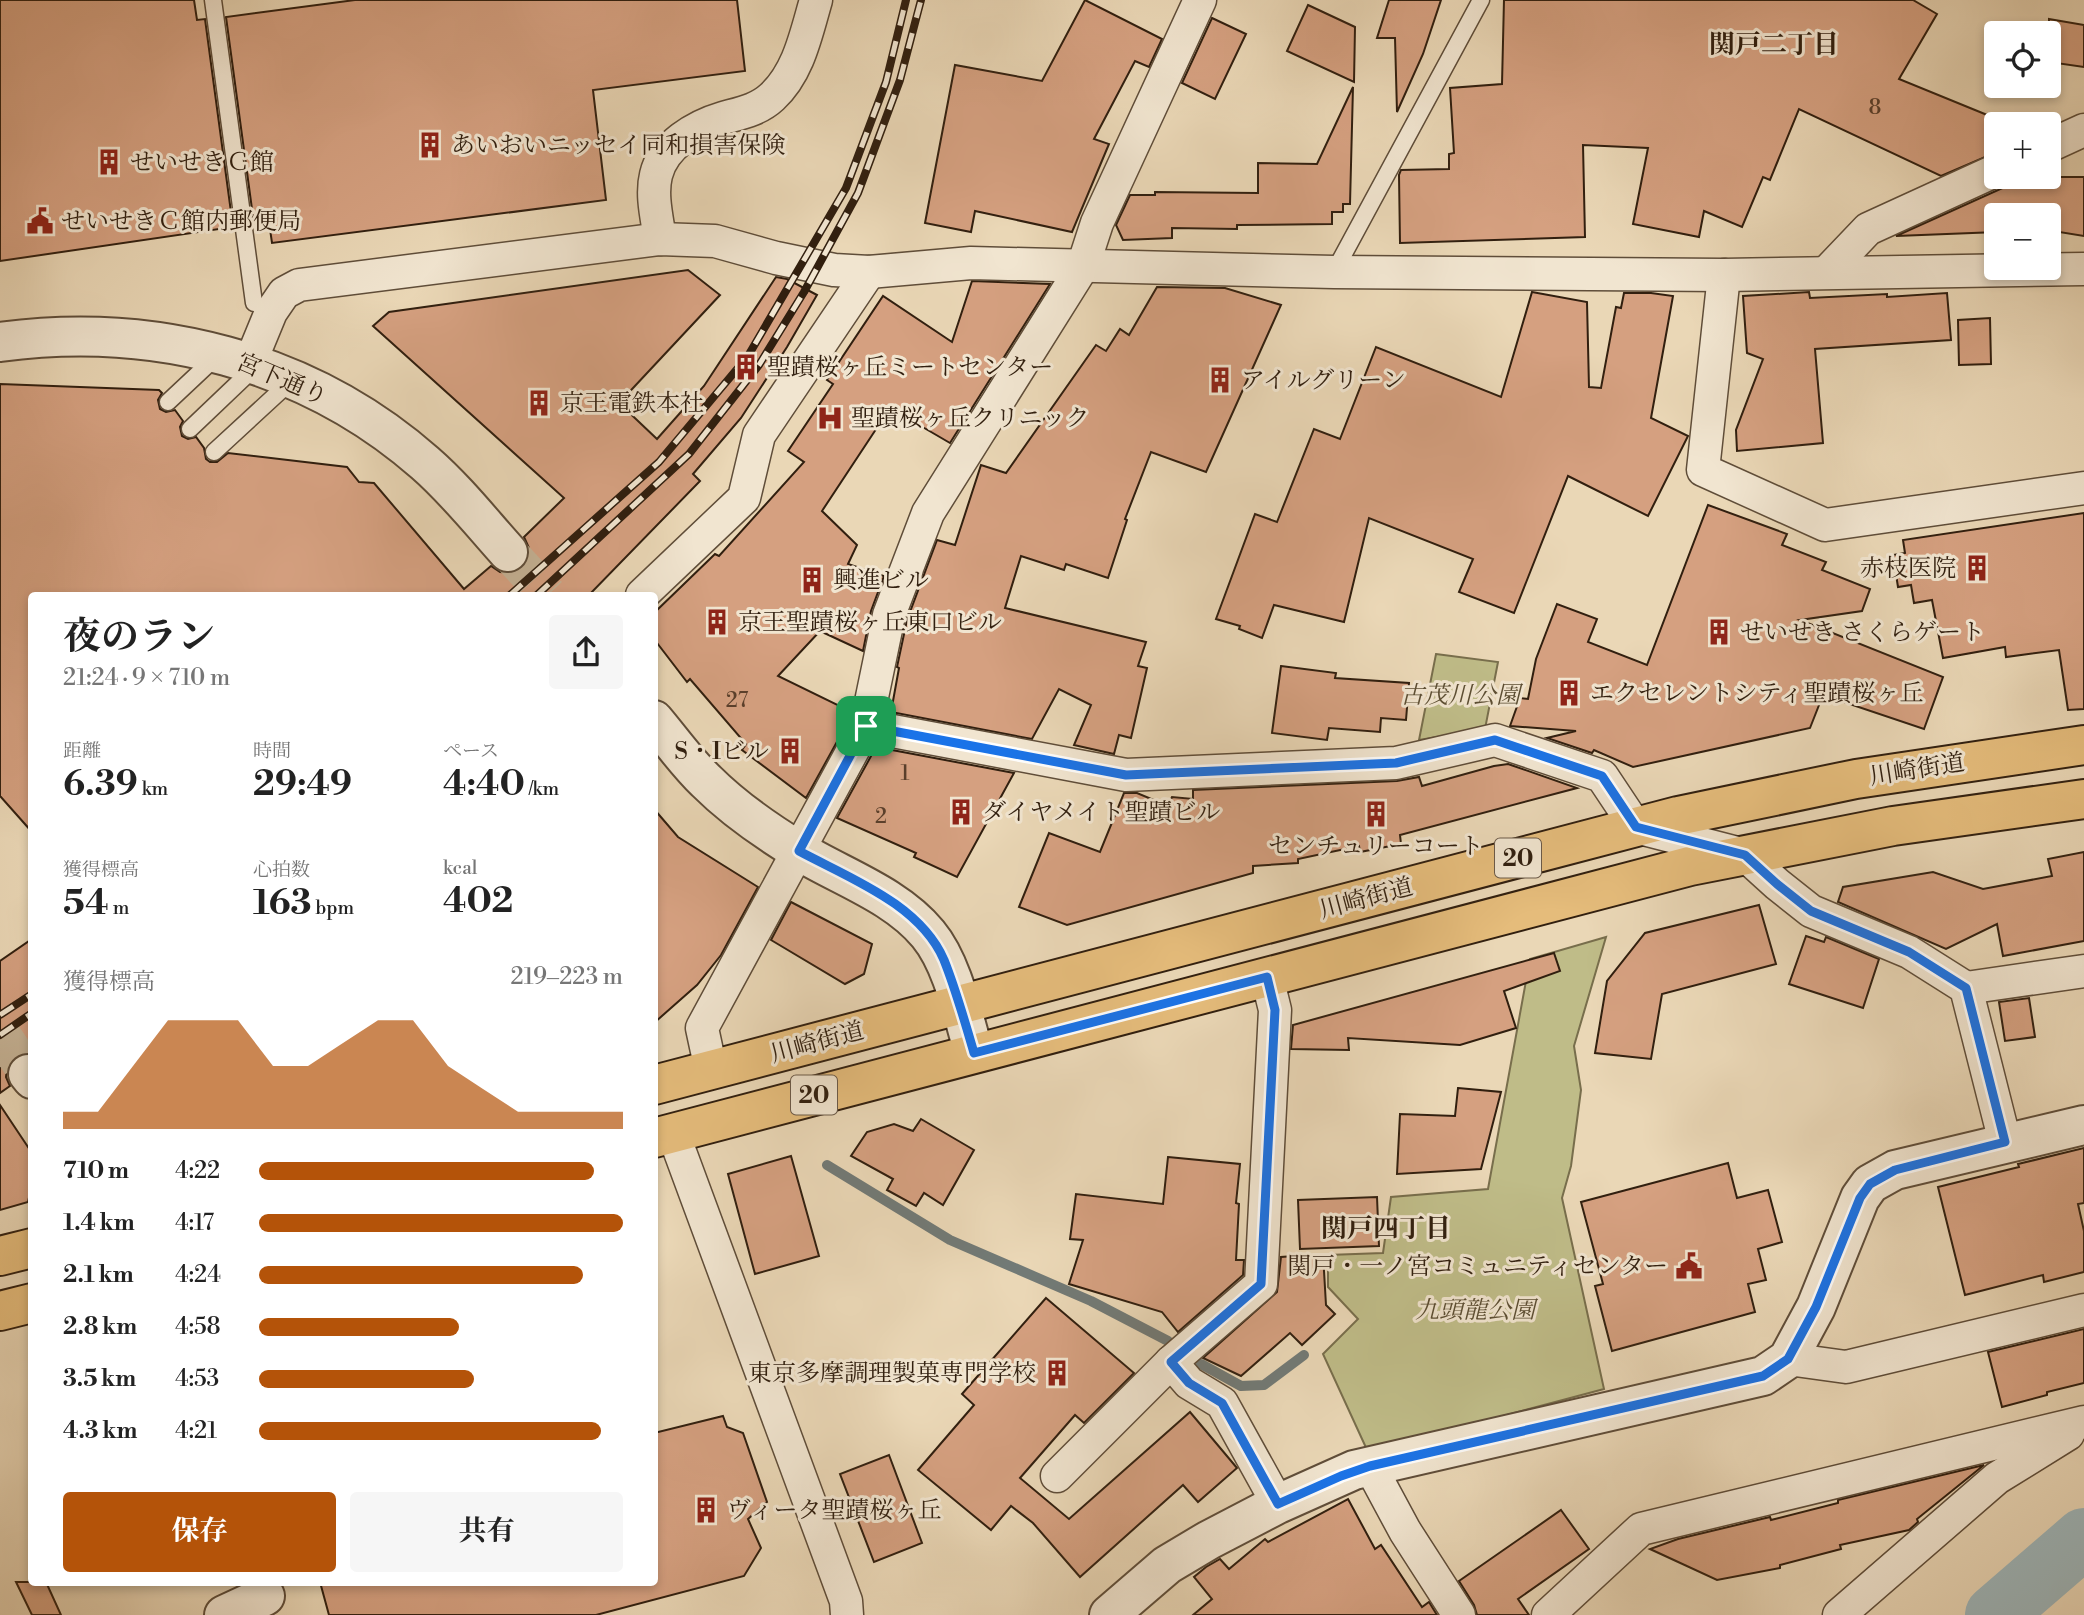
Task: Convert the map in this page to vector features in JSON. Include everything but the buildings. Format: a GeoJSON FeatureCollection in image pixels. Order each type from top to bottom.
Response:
{"type":"FeatureCollection","features":[{"type":"Feature","properties":{"kind":"main road","name":"川崎街道"},"geometry":{"type":"LineString","coordinates":[[658,1084],[1636,827],[1856,779],[2084,745]]}},
{"type":"Feature","properties":{"kind":"main road","name":"川崎街道"},"geometry":{"type":"LineString","coordinates":[[664,1136],[1690,866],[1893,827],[2084,799]]}},
{"type":"Feature","properties":{"kind":"main road"},"geometry":{"type":"LineString","coordinates":[[0,1256],[28,1249]]}},
{"type":"Feature","properties":{"kind":"main road"},"geometry":{"type":"LineString","coordinates":[[0,1311],[28,1304]]}},
{"type":"Feature","properties":{"kind":"street"},"geometry":{"type":"LineString","coordinates":[[660,239],[654,196],[656,174],[665,154],[682,138],[701,126],[747,113],[770,99],[789,78],[804,42],[816,0]]}},
{"type":"Feature","properties":{"kind":"street"},"geometry":{"type":"LineString","coordinates":[[711,1070],[702,1028],[866,726],[889,615],[928,513],[1083,266],[1097,223],[1200,0]]}},
{"type":"Feature","properties":{"kind":"street"},"geometry":{"type":"LineString","coordinates":[[2061,141],[2084,130]]}},
{"type":"Feature","properties":{"kind":"street"},"geometry":{"type":"LineString","coordinates":[[1827,272],[1868,229],[1984,176]]}},
{"type":"Feature","properties":{"kind":"street"},"geometry":{"type":"LineString","coordinates":[[242,361],[284,293],[299,285],[660,239],[715,241],[835,270],[869,272],[971,263],[1334,272],[1724,275],[2084,269]]}},
{"type":"Feature","properties":{"kind":"street"},"geometry":{"type":"LineString","coordinates":[[645,592],[744,498],[759,435],[869,272]]}},
{"type":"Feature","properties":{"kind":"street"},"geometry":{"type":"LineString","coordinates":[[1724,275],[1703,470],[1825,525],[2084,488]]}},
{"type":"Feature","properties":{"kind":"street","name":"宮下通り"},"geometry":{"type":"LineString","coordinates":[[0,342],[106,336],[166,341],[242,361],[292,379],[338,402],[382,430],[424,462],[462,499],[509,552]]}},
{"type":"Feature","properties":{"kind":"street"},"geometry":{"type":"LineString","coordinates":[[658,725],[704,780],[744,815],[799,851],[878,894],[914,919],[943,958],[974,1053]]}},
{"type":"Feature","properties":{"kind":"street"},"geometry":{"type":"LineString","coordinates":[[866,726],[1126,775],[1396,763],[1495,740],[1602,776],[1636,827],[1745,855],[1811,911],[1909,952],[1966,988],[2084,971]]}},
{"type":"Feature","properties":{"kind":"street"},"geometry":{"type":"LineString","coordinates":[[1058,1476],[1171,1362],[1261,1284],[1275,1010],[1267,977]]}},
{"type":"Feature","properties":{"kind":"street"},"geometry":{"type":"LineString","coordinates":[[1966,988],[2005,1142]]}},
{"type":"Feature","properties":{"kind":"street"},"geometry":{"type":"LineString","coordinates":[[1109,1615],[1167,1565],[1278,1504],[1341,1476],[1370,1466],[1763,1376],[1788,1359],[1816,1307],[1860,1198],[1870,1184],[1895,1170],[2084,1125]]}},
{"type":"Feature","properties":{"kind":"street"},"geometry":{"type":"LineString","coordinates":[[664,1136],[846,1601],[847,1615]]}},
{"type":"Feature","properties":{"kind":"street"},"geometry":{"type":"LineString","coordinates":[[1788,1359],[1846,1367],[2084,1310]]}},
{"type":"Feature","properties":{"kind":"street"},"geometry":{"type":"LineString","coordinates":[[1171,1362],[1189,1383],[1222,1403],[1278,1504]]}},
{"type":"Feature","properties":{"kind":"street"},"geometry":{"type":"LineString","coordinates":[[1548,1615],[1641,1529],[2084,1423]]}},
{"type":"Feature","properties":{"kind":"street"},"geometry":{"type":"LineString","coordinates":[[1839,1615],[1997,1478],[2084,1423]]}},
{"type":"Feature","properties":{"kind":"street"},"geometry":{"type":"LineString","coordinates":[[1370,1466],[1405,1531],[1459,1615]]}},
{"type":"Feature","properties":{"kind":"street"},"geometry":{"type":"LineString","coordinates":[[224,1615],[265,1598]]}},
{"type":"Feature","properties":{"kind":"lane"},"geometry":{"type":"LineString","coordinates":[[213,0],[254,303]]}},
{"type":"Feature","properties":{"kind":"lane"},"geometry":{"type":"LineString","coordinates":[[1334,272],[1481,0]]}},
{"type":"Feature","properties":{"kind":"lane"},"geometry":{"type":"LineString","coordinates":[[168,402],[242,361]]}},
{"type":"Feature","properties":{"kind":"lane"},"geometry":{"type":"LineString","coordinates":[[190,429],[242,361]]}},
{"type":"Feature","properties":{"kind":"lane"},"geometry":{"type":"LineString","coordinates":[[214,452],[292,379]]}},
{"type":"Feature","properties":{"kind":"green space","name":"古茂川公園"},"geometry":{"type":"Polygon","coordinates":[[[1436,654],[1498,662],[1485,729],[1419,740],[1436,654]]]}},
{"type":"Feature","properties":{"kind":"green space","name":"九頭龍公園"},"geometry":{"type":"Polygon","coordinates":[[[1606,937],[1574,1046],[1581,1090],[1571,1166],[1562,1198],[1604,1389],[1368,1452],[1323,1354],[1358,1319],[1328,1287],[1328,1255],[1383,1253],[1391,1197],[1488,1189],[1530,959],[1606,937]]]}},
{"type":"Feature","properties":{"kind":"waterway"},"geometry":{"type":"LineString","coordinates":[[827,1165],[950,1240],[1091,1301],[1168,1341]]}},
{"type":"Feature","properties":{"kind":"waterway"},"geometry":{"type":"LineString","coordinates":[[1201,1364],[1241,1386],[1264,1385],[1304,1355]]}},
{"type":"Feature","properties":{"kind":"waterway"},"geometry":{"type":"LineString","coordinates":[[1995,1615],[2084,1538]]}},
{"type":"Feature","properties":{"kind":"tunnel"},"geometry":{"type":"LineString","coordinates":[[508,552],[545,592]]}},
{"type":"Feature","properties":{"kind":"tunnel"},"geometry":{"type":"LineString","coordinates":[[0,1032],[28,1074]]}},
{"type":"Feature","properties":{"kind":"railway"},"geometry":{"type":"LineString","coordinates":[[513,592],[659,462],[748,356],[846,188],[886,82],[906,0]]}},
{"type":"Feature","properties":{"kind":"railway"},"geometry":{"type":"LineString","coordinates":[[540,592],[689,454],[759,365],[804,292],[858,193],[900,80],[921,0]]}},
{"type":"Feature","properties":{"kind":"railway"},"geometry":{"type":"LineString","coordinates":[[0,1015],[28,997]]}},
{"type":"Feature","properties":{"kind":"railway"},"geometry":{"type":"LineString","coordinates":[[0,1035],[28,1016]]}},
{"type":"Feature","properties":{"kind":"place","name":"あいおいニッセイ同和損害保険"},"geometry":{"type":"Point","coordinates":[430,145]}},
{"type":"Feature","properties":{"kind":"place","name":"せいせきＣ館"},"geometry":{"type":"Point","coordinates":[109,162]}},
{"type":"Feature","properties":{"kind":"place","name":"せいせきＣ館内郵便局"},"geometry":{"type":"Point","coordinates":[40,221]}},
{"type":"Feature","properties":{"kind":"place","name":"聖蹟桜ヶ丘ミートセンター"},"geometry":{"type":"Point","coordinates":[746,367]}},
{"type":"Feature","properties":{"kind":"place","name":"アイルグリーン"},"geometry":{"type":"Point","coordinates":[1220,380]}},
{"type":"Feature","properties":{"kind":"place","name":"京王電鉄本社"},"geometry":{"type":"Point","coordinates":[539,403]}},
{"type":"Feature","properties":{"kind":"place","name":"聖蹟桜ヶ丘クリニック"},"geometry":{"type":"Point","coordinates":[830,418]}},
{"type":"Feature","properties":{"kind":"place","name":"赤枝医院"},"geometry":{"type":"Point","coordinates":[1977,568]}},
{"type":"Feature","properties":{"kind":"place","name":"興進ビル"},"geometry":{"type":"Point","coordinates":[812,580]}},
{"type":"Feature","properties":{"kind":"place","name":"京王聖蹟桜ヶ丘東口ビル"},"geometry":{"type":"Point","coordinates":[717,622]}},
{"type":"Feature","properties":{"kind":"place","name":"せいせき さくらゲート"},"geometry":{"type":"Point","coordinates":[1719,632]}},
{"type":"Feature","properties":{"kind":"place","name":"エクセレントシティ聖蹟桜ヶ丘"},"geometry":{"type":"Point","coordinates":[1569,693]}},
{"type":"Feature","properties":{"kind":"place","name":"S・Iビル"},"geometry":{"type":"Point","coordinates":[790,751]}},
{"type":"Feature","properties":{"kind":"place","name":"ダイヤメイト聖蹟ビル"},"geometry":{"type":"Point","coordinates":[961,812]}},
{"type":"Feature","properties":{"kind":"place","name":"センチュリーコート"},"geometry":{"type":"Point","coordinates":[1376,814]}},
{"type":"Feature","properties":{"kind":"place","name":"関戸・一ノ宮コミュニティセンター"},"geometry":{"type":"Point","coordinates":[1689,1266]}},
{"type":"Feature","properties":{"kind":"place","name":"東京多摩調理製菓専門学校"},"geometry":{"type":"Point","coordinates":[1057,1373]}},
{"type":"Feature","properties":{"kind":"place","name":"ヴィータ聖蹟桜ヶ丘"},"geometry":{"type":"Point","coordinates":[706,1510]}},
{"type":"Feature","properties":{"kind":"district","name":"関戸二丁目"},"geometry":{"type":"Point","coordinates":[1774,44]}},
{"type":"Feature","properties":{"kind":"district","name":"関戸四丁目"},"geometry":{"type":"Point","coordinates":[1386,1228]}},
{"type":"Feature","properties":{"kind":"route"},"geometry":{"type":"LineString","coordinates":[[866,726],[1126,775],[1396,763],[1495,740],[1602,776],[1636,827],[1745,855],[1811,911],[1909,952],[1966,988],[2005,1142],[1895,1170],[1870,1184],[1860,1198],[1816,1307],[1788,1359],[1763,1376],[1354,1470],[1278,1504],[1222,1403],[1189,1383],[1171,1362],[1261,1284],[1275,1010],[1267,977],[974,1053],[943,958],[930,937],[914,919],[878,894],[799,851],[866,726]]}}]}
